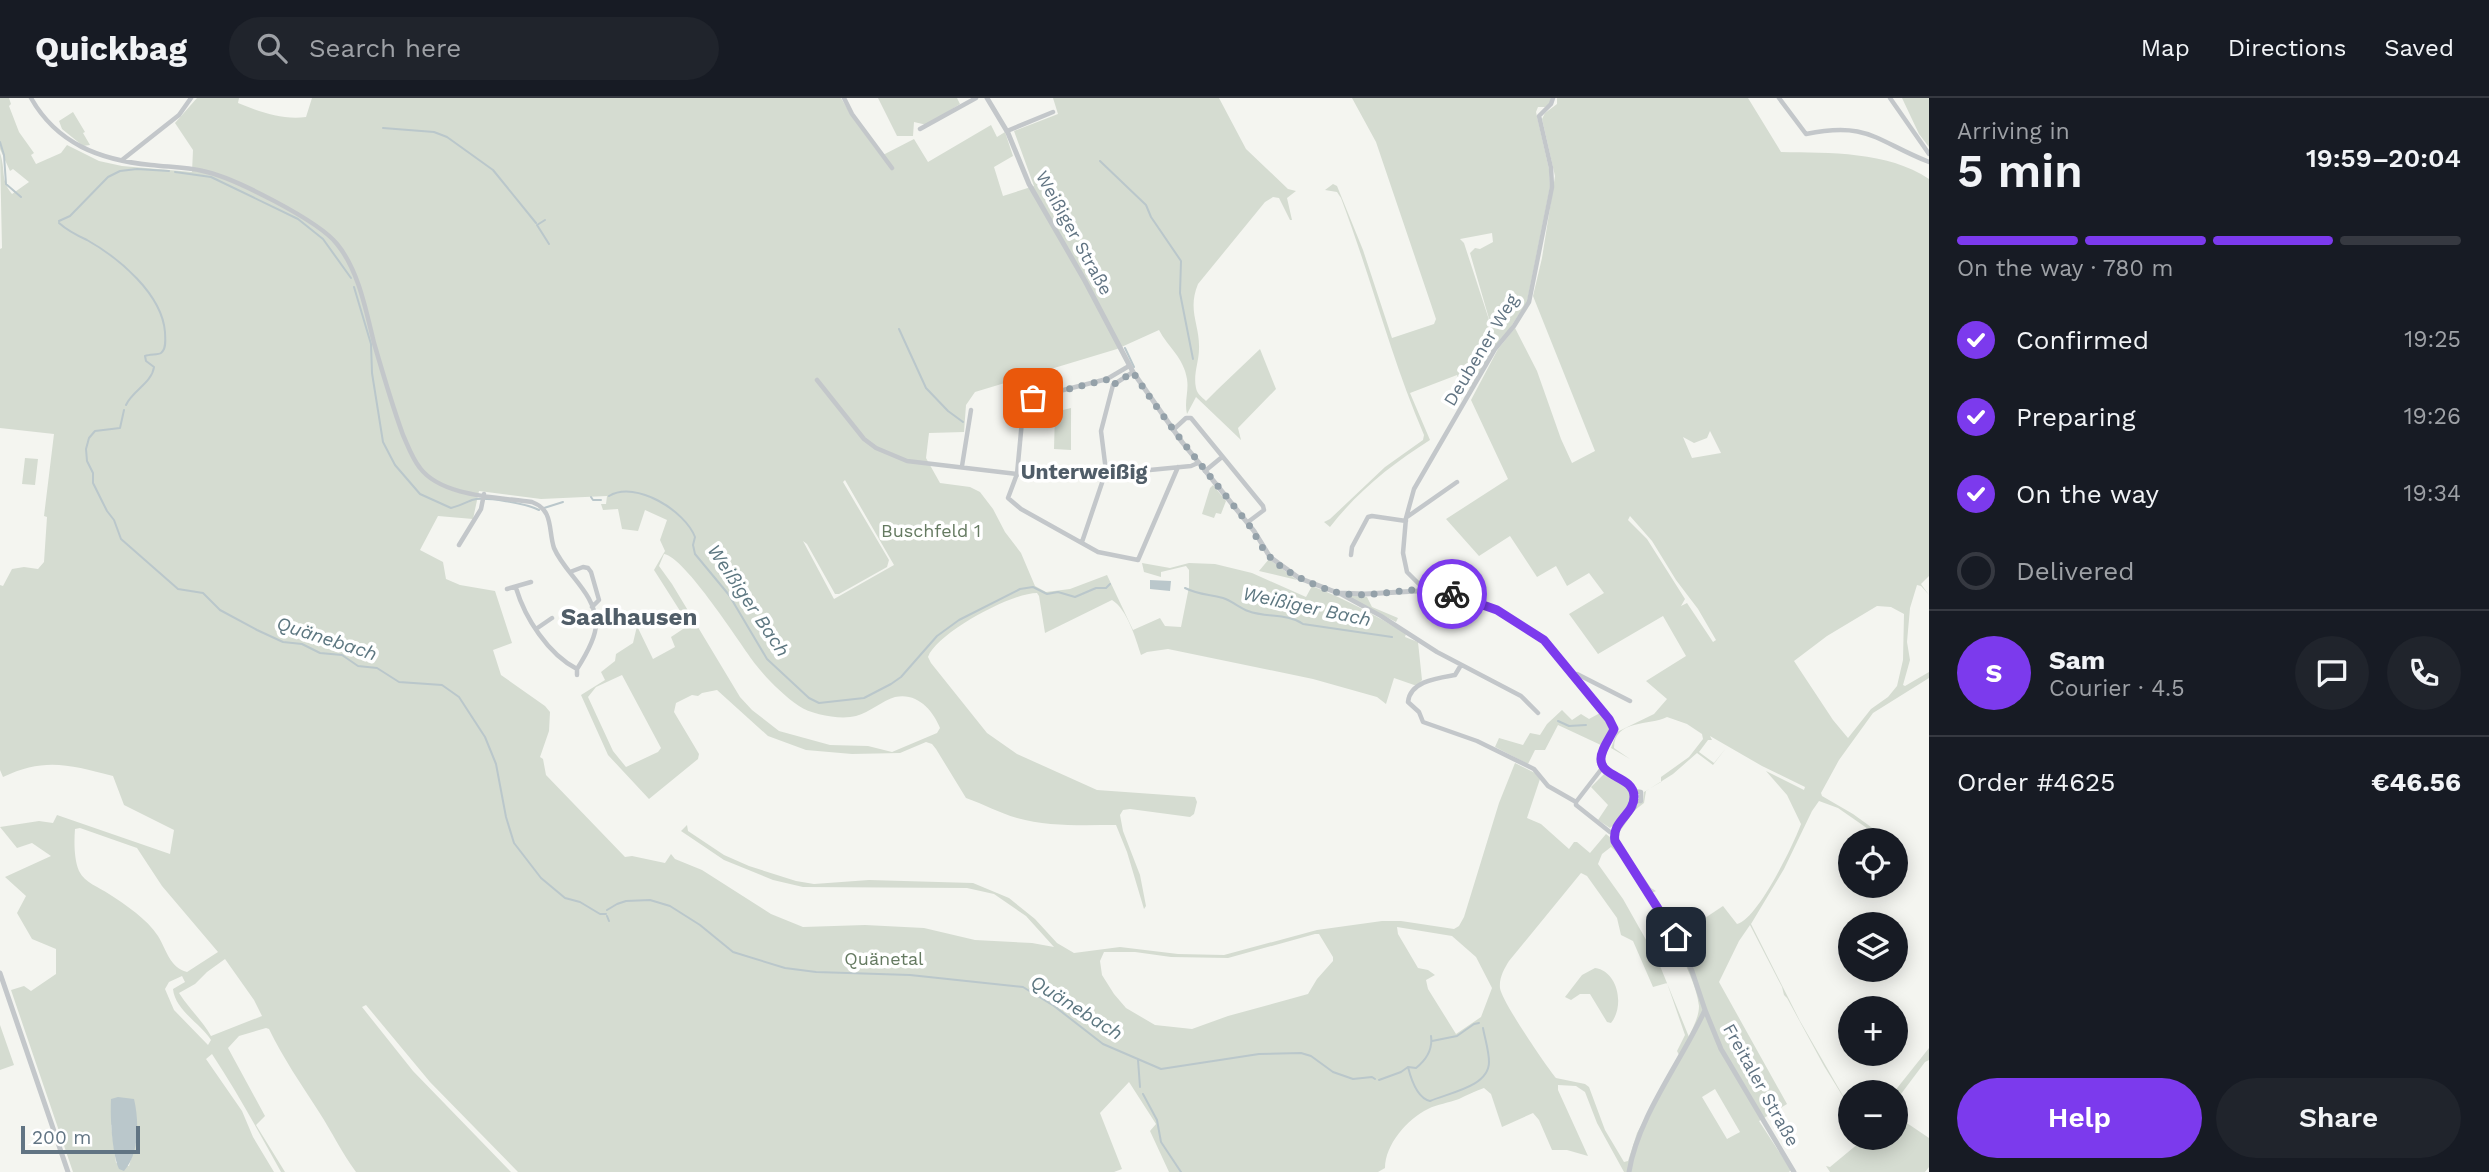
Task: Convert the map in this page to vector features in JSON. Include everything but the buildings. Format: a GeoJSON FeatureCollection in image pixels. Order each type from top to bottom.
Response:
{"type":"FeatureCollection","features":[{"type":"Feature","properties":{"kind":"street"},"geometry":{"type":"LineString","coordinates":[[31,98],[47,120],[76,145],[121,161],[207,171],[274,202],[325,231],[339,246],[349,264],[361,295],[390,396],[411,454],[421,470],[445,487],[456,491],[484,498],[500,497],[532,502],[542,508],[550,521],[554,548],[592,607],[596,621],[596,630],[577,672],[556,654],[536,629],[523,608],[516,588]]}},
{"type":"Feature","properties":{"kind":"street"},"geometry":{"type":"LineString","coordinates":[[121,161],[177,117],[191,98]]}},
{"type":"Feature","properties":{"kind":"street"},"geometry":{"type":"LineString","coordinates":[[844,98],[852,114],[892,168]]}},
{"type":"Feature","properties":{"kind":"street"},"geometry":{"type":"LineString","coordinates":[[920,129],[976,98]]}},
{"type":"Feature","properties":{"kind":"street","name":"Weißiger Straße"},"geometry":{"type":"LineString","coordinates":[[989,98],[1007,131],[1029,184],[1085,281],[1129,366],[1173,430],[1248,523],[1270,557],[1300,578],[1338,593]]}},
{"type":"Feature","properties":{"kind":"street","name":"Deubener Weg"},"geometry":{"type":"LineString","coordinates":[[1421,590],[1421,586],[1407,572],[1404,563],[1406,519],[1414,489],[1495,349],[1529,302],[1552,187],[1539,119],[1540,113],[1553,98]]}},
{"type":"Feature","properties":{"kind":"street"},"geometry":{"type":"LineString","coordinates":[[1779,98],[1806,134],[1843,129],[1865,132],[1929,162]]}},
{"type":"Feature","properties":{"kind":"street"},"geometry":{"type":"LineString","coordinates":[[1890,98],[1929,154]]}},
{"type":"Feature","properties":{"kind":"street"},"geometry":{"type":"LineString","coordinates":[[1007,131],[1053,112]]}},
{"type":"Feature","properties":{"kind":"street"},"geometry":{"type":"LineString","coordinates":[[1129,366],[1109,379],[1024,400],[1017,474],[1008,495],[1009,500],[1104,554],[1138,560],[1178,467]]}},
{"type":"Feature","properties":{"kind":"street"},"geometry":{"type":"LineString","coordinates":[[1082,542],[1105,474],[1101,425],[1113,385],[1133,372]]}},
{"type":"Feature","properties":{"kind":"street"},"geometry":{"type":"LineString","coordinates":[[1109,379],[1113,385]]}},
{"type":"Feature","properties":{"kind":"street"},"geometry":{"type":"LineString","coordinates":[[817,380],[859,433],[876,448],[907,461],[1017,474],[1105,474],[1191,467],[1198,463]]}},
{"type":"Feature","properties":{"kind":"street"},"geometry":{"type":"LineString","coordinates":[[962,466],[971,410]]}},
{"type":"Feature","properties":{"kind":"street"},"geometry":{"type":"LineString","coordinates":[[1173,430],[1186,418],[1191,418],[1264,507],[1248,523]]}},
{"type":"Feature","properties":{"kind":"street"},"geometry":{"type":"LineString","coordinates":[[1205,471],[1222,457]]}},
{"type":"Feature","properties":{"kind":"street"},"geometry":{"type":"LineString","coordinates":[[1351,555],[1352,547],[1368,517],[1406,519],[1457,482]]}},
{"type":"Feature","properties":{"kind":"street"},"geometry":{"type":"LineString","coordinates":[[459,545],[484,498]]}},
{"type":"Feature","properties":{"kind":"street"},"geometry":{"type":"LineString","coordinates":[[570,572],[583,567],[591,572],[599,600],[592,607]]}},
{"type":"Feature","properties":{"kind":"street"},"geometry":{"type":"LineString","coordinates":[[507,589],[531,582]]}},
{"type":"Feature","properties":{"kind":"street"},"geometry":{"type":"LineString","coordinates":[[1338,593],[1443,591],[1510,617],[1544,640],[1614,726],[1601,757],[1603,767],[1624,780],[1633,791],[1633,802],[1614,833],[1576,805],[1576,802],[1548,786],[1534,769],[1477,741],[1423,722],[1419,712],[1408,702],[1411,693],[1429,681],[1455,675],[1461,665]]}},
{"type":"Feature","properties":{"kind":"street"},"geometry":{"type":"LineString","coordinates":[[1338,593],[1461,665],[1521,696],[1538,713]]}},
{"type":"Feature","properties":{"kind":"street"},"geometry":{"type":"LineString","coordinates":[[536,629],[552,618]]}},
{"type":"Feature","properties":{"kind":"street"},"geometry":{"type":"LineString","coordinates":[[1576,677],[1577,674],[1630,701]]}},
{"type":"Feature","properties":{"kind":"street"},"geometry":{"type":"LineString","coordinates":[[1576,802],[1603,767]]}},
{"type":"Feature","properties":{"kind":"street","name":"Freitaler Straße"},"geometry":{"type":"LineString","coordinates":[[1614,833],[1618,846],[1676,937],[1692,971],[1721,1049],[1794,1172]]}},
{"type":"Feature","properties":{"kind":"street"},"geometry":{"type":"LineString","coordinates":[[0,973],[68,1172]]}},
{"type":"Feature","properties":{"kind":"street","name":"Freitaler Straße"},"geometry":{"type":"LineString","coordinates":[[1629,1172],[1638,1136],[1705,1010]]}},
{"type":"Feature","properties":{"kind":"green space"},"geometry":{"type":"Polygon","coordinates":[[[0,98],[9,98],[9,106],[19,132],[34,153],[31,155],[36,164],[61,153],[67,145],[99,161],[122,166],[192,172],[193,150],[175,123],[197,98],[239,98],[238,103],[255,109],[297,118],[306,117],[312,98],[841,98],[881,156],[914,139],[928,162],[991,125],[997,137],[1005,132],[1013,156],[994,167],[1003,196],[1034,186],[1014,131],[1058,114],[1053,98],[1219,98],[1246,149],[1288,189],[1296,191],[1287,198],[1292,220],[1279,198],[1273,197],[1265,202],[1198,284],[1195,294],[1194,310],[1199,349],[1195,383],[1199,394],[1206,401],[1260,349],[1276,389],[1238,428],[1241,440],[1196,397],[1187,414],[1185,372],[1159,330],[1117,349],[975,392],[966,405],[964,432],[929,433],[926,458],[940,483],[970,487],[980,492],[1021,553],[1035,586],[1046,592],[1070,589],[1107,575],[1133,630],[1160,618],[1165,626],[1181,627],[1189,587],[1189,570],[1186,566],[1161,572],[1161,577],[1144,572],[1142,563],[1170,568],[1189,563],[1215,564],[1252,573],[1306,597],[1312,586],[1372,614],[1406,634],[1405,637],[1418,642],[1422,680],[1417,686],[1394,678],[1386,704],[1377,697],[1313,679],[1168,649],[1141,655],[1126,617],[1112,600],[1045,633],[1039,596],[1037,593],[1025,595],[976,616],[934,647],[928,657],[931,663],[987,733],[1017,754],[1097,790],[1195,797],[1197,802],[1194,814],[1190,817],[1130,809],[1123,810],[1120,815],[1123,831],[1140,875],[1146,906],[1144,909],[1116,825],[1066,825],[1029,821],[966,798],[936,749],[926,742],[900,753],[852,754],[806,750],[768,736],[717,690],[698,696],[692,695],[676,703],[674,712],[699,754],[698,759],[649,799],[608,755],[581,695],[605,680],[601,672],[615,661],[616,654],[633,643],[637,626],[653,659],[675,647],[671,637],[689,625],[654,570],[665,551],[660,540],[667,520],[645,510],[638,531],[622,529],[618,509],[603,510],[601,504],[606,504],[607,496],[541,499],[479,491],[473,519],[438,516],[420,550],[443,562],[446,579],[460,585],[495,591],[512,643],[493,650],[501,675],[550,712],[549,731],[540,757],[543,759],[546,775],[625,857],[665,863],[671,854],[675,859],[702,870],[771,914],[803,927],[865,925],[924,928],[975,940],[1054,947],[1026,916],[994,894],[967,888],[803,887],[773,880],[724,860],[681,831],[687,825],[688,831],[724,855],[796,881],[814,884],[869,880],[973,883],[1009,898],[1035,919],[1057,943],[1074,953],[1120,947],[1178,954],[1224,955],[1317,930],[1382,921],[1454,929],[1459,926],[1499,803],[1515,763],[1535,773],[1540,779],[1527,818],[1541,824],[1569,849],[1577,842],[1590,853],[1606,834],[1613,844],[1617,843],[1617,831],[1633,806],[1643,802],[1644,792],[1650,788],[1646,791],[1644,803],[1635,810],[1618,834],[1619,842],[1651,888],[1656,891],[1652,893],[1678,936],[1723,906],[1737,924],[1754,910],[1783,863],[1801,824],[1787,795],[1766,771],[1804,790],[1805,787],[1710,736],[1712,740],[1708,740],[1699,752],[1714,763],[1726,748],[1713,765],[1697,753],[1661,782],[1661,777],[1689,757],[1703,739],[1702,734],[1687,724],[1667,717],[1634,725],[1620,732],[1614,748],[1630,759],[1611,748],[1617,732],[1654,714],[1667,699],[1646,681],[1686,656],[1663,616],[1598,654],[1569,614],[1604,593],[1589,573],[1567,586],[1556,566],[1537,577],[1510,536],[1479,556],[1446,519],[1508,479],[1471,400],[1498,349],[1515,328],[1537,371],[1572,463],[1595,451],[1533,296],[1555,176],[1542,119],[1545,113],[1557,104],[1557,98],[1748,98],[1781,152],[1858,155],[1877,158],[1913,170],[1929,179],[1929,576],[1921,584],[1929,595],[1917,585],[1910,608],[1907,642],[1910,660],[1903,685],[1929,672],[1929,678],[1873,713],[1839,760],[1821,793],[1872,828],[1867,828],[1838,808],[1819,801],[1784,869],[1751,924],[1838,1089],[1784,995],[1750,925],[1719,982],[1787,1104],[1759,1121],[1791,1170],[1789,1172],[1624,1172],[1597,1123],[1585,1092],[1576,1086],[1558,1085],[1588,1156],[1567,1150],[1552,1150],[1539,1120],[1533,1113],[1502,1127],[1491,1094],[1484,1088],[1432,1107],[1412,1119],[1393,1142],[1385,1168],[1378,1172],[1169,1172],[1150,1131],[1156,1124],[1129,1082],[1100,1113],[1122,1169],[1114,1172],[518,1172],[430,1082],[366,1005],[362,1007],[413,1071],[511,1172],[356,1172],[266,1028],[239,1036],[228,1048],[265,1116],[256,1125],[285,1172],[281,1172],[212,1054],[206,1059],[242,1111],[253,1137],[274,1172],[73,1172],[11,990],[24,986],[31,991],[56,974],[56,949],[32,939],[17,913],[26,896],[5,877],[51,856],[32,843],[17,848],[0,827],[39,821],[53,823],[57,815],[170,854],[174,830],[124,805],[113,776],[58,765],[32,767],[3,777],[0,770],[0,585],[3,586],[12,569],[38,569],[44,562],[47,517],[44,516],[54,434],[0,428],[0,153],[5,179],[12,194],[29,182],[13,169],[10,171],[0,149],[0,98]],[[1710,431],[1707,438],[1694,443],[1683,437],[1692,458],[1721,453],[1710,431]],[[845,480],[843,482],[889,560],[887,567],[835,594],[803,541],[834,599],[894,565],[845,480]],[[1630,516],[1628,520],[1647,539],[1685,599],[1681,606],[1687,603],[1713,642],[1716,640],[1652,541],[1630,516]],[[664,554],[659,566],[740,697],[779,731],[830,745],[868,746],[892,752],[937,733],[940,728],[928,709],[910,697],[895,697],[850,717],[819,714],[799,706],[761,671],[685,570],[664,554]],[[1877,606],[1827,636],[1794,661],[1848,738],[1871,709],[1888,697],[1897,686],[1903,660],[1904,614],[1891,607],[1877,606]],[[622,675],[596,687],[588,697],[613,751],[626,767],[658,752],[661,748],[622,675]],[[80,828],[75,829],[79,871],[88,882],[105,891],[148,924],[176,967],[187,972],[218,952],[162,886],[137,848],[80,828]],[[1611,847],[1602,854],[1598,864],[1623,899],[1658,961],[1689,1037],[1699,1006],[1688,970],[1664,922],[1635,876],[1611,847]],[[1581,873],[1509,961],[1502,974],[1502,995],[1534,1047],[1556,1078],[1589,1087],[1605,1130],[1624,1162],[1628,1161],[1637,1133],[1679,1055],[1677,1051],[1685,1035],[1667,983],[1653,987],[1633,941],[1621,935],[1617,918],[1587,876],[1581,873]],[[1397,927],[1398,934],[1418,968],[1435,975],[1426,980],[1428,989],[1456,1034],[1481,1017],[1492,988],[1476,957],[1452,936],[1397,927]],[[1319,934],[1228,958],[1104,952],[1100,961],[1102,975],[1126,1008],[1155,1025],[1192,1029],[1308,994],[1333,961],[1319,934]],[[225,959],[195,984],[179,993],[211,1036],[262,1016],[225,959]],[[182,976],[169,982],[165,989],[174,1010],[208,1045],[211,1040],[183,1010],[175,997],[173,989],[185,982],[182,976]],[[1715,1089],[1702,1097],[1727,1139],[1740,1132],[1715,1089]],[[136,1109],[111,1125],[116,1163],[129,1166],[136,1142],[136,1109]]]}},
{"type":"Feature","properties":{"kind":"green space"},"geometry":{"type":"Polygon","coordinates":[[[878,98],[957,98],[960,104],[927,125],[914,122],[913,136],[897,136],[878,98]]]}},
{"type":"Feature","properties":{"kind":"green space"},"geometry":{"type":"Polygon","coordinates":[[[1352,98],[1551,98],[1550,104],[1538,107],[1536,112],[1549,169],[1550,187],[1527,302],[1471,388],[1462,387],[1457,375],[1410,393],[1430,440],[1376,479],[1330,527],[1324,522],[1385,467],[1423,440],[1424,435],[1401,377],[1341,198],[1337,192],[1325,190],[1333,184],[1337,186],[1363,250],[1392,338],[1434,324],[1436,319],[1376,142],[1352,98]],[[1492,233],[1460,239],[1464,243],[1492,329],[1470,253],[1475,248],[1480,249],[1493,242],[1492,233]]]}},
{"type":"Feature","properties":{"kind":"green space"},"geometry":{"type":"Polygon","coordinates":[[[1902,98],[1929,98],[1929,147],[1919,134],[1902,98]]]}},
{"type":"Feature","properties":{"kind":"green space"},"geometry":{"type":"Polygon","coordinates":[[[73,112],[90,145],[83,146],[62,129],[59,121],[73,112]]]}},
{"type":"Feature","properties":{"kind":"green space"},"geometry":{"type":"Polygon","coordinates":[[[1071,408],[1071,450],[1054,449],[1055,412],[1071,408]]]}},
{"type":"Feature","properties":{"kind":"green space"},"geometry":{"type":"Polygon","coordinates":[[[25,458],[38,459],[35,485],[22,484],[25,458]]]}},
{"type":"Feature","properties":{"kind":"green space"},"geometry":{"type":"Polygon","coordinates":[[[1213,485],[1226,501],[1221,514],[1216,513],[1214,518],[1202,514],[1213,485]]]}},
{"type":"Feature","properties":{"kind":"green space"},"geometry":{"type":"Polygon","coordinates":[[[1269,559],[1297,580],[1259,571],[1269,559]]]}},
{"type":"Feature","properties":{"kind":"green space"},"geometry":{"type":"Polygon","coordinates":[[[1344,595],[1367,597],[1372,607],[1398,618],[1396,622],[1344,595]]]}},
{"type":"Feature","properties":{"kind":"green space"},"geometry":{"type":"Polygon","coordinates":[[[1562,710],[1572,720],[1581,714],[1589,719],[1600,713],[1610,727],[1603,746],[1558,725],[1545,750],[1535,750],[1528,764],[1495,747],[1499,738],[1523,745],[1530,733],[1540,735],[1562,710]]]}},
{"type":"Feature","properties":{"kind":"green space"},"geometry":{"type":"Polygon","coordinates":[[[1606,772],[1623,783],[1631,796],[1624,814],[1610,828],[1598,820],[1608,805],[1591,787],[1606,772]]]}},
{"type":"Feature","properties":{"kind":"green space"},"geometry":{"type":"Polygon","coordinates":[[[1595,968],[1609,975],[1617,990],[1618,1008],[1611,1023],[1607,1022],[1590,994],[1580,994],[1571,1000],[1565,997],[1582,975],[1595,968]]]}},
{"type":"Feature","properties":{"kind":"green space"},"geometry":{"type":"Polygon","coordinates":[[[0,1025],[14,1065],[0,1070],[0,1025]]]}},
{"type":"Feature","properties":{"kind":"green space"},"geometry":{"type":"Polygon","coordinates":[[[1929,1048],[1929,1060],[1908,1085],[1908,1080],[1904,1080],[1929,1048]]]}},
{"type":"Feature","properties":{"kind":"green space"},"geometry":{"type":"Polygon","coordinates":[[[1908,1124],[1929,1138],[1929,1167],[1925,1172],[1830,1172],[1826,1166],[1830,1167],[1851,1150],[1908,1150],[1908,1124]]]}},
{"type":"Feature","properties":{"kind":"shaded area"},"geometry":{"type":"Polygon","coordinates":[[[1150,580],[1171,581],[1170,591],[1150,589],[1150,580]]]}},
{"type":"Feature","properties":{"kind":"shaded area"},"geometry":{"type":"Polygon","coordinates":[[[111,1099],[134,1099],[137,1117],[136,1146],[124,1171],[119,1169],[112,1135],[111,1099]]]}},
{"type":"Feature","properties":{"kind":"waterway"},"geometry":{"type":"LineString","coordinates":[[383,128],[434,132],[447,137],[493,170],[536,223]]}},
{"type":"Feature","properties":{"kind":"waterway","name":"Quänebach"},"geometry":{"type":"LineString","coordinates":[[0,142],[4,155],[6,184],[21,197]]}},
{"type":"Feature","properties":{"kind":"waterway"},"geometry":{"type":"LineString","coordinates":[[1100,161],[1146,205],[1151,217],[1181,261],[1180,293],[1193,359]]}},
{"type":"Feature","properties":{"kind":"waterway","name":"Weißiger Bach"},"geometry":{"type":"LineString","coordinates":[[59,221],[70,216],[108,177],[120,171],[169,171]]}},
{"type":"Feature","properties":{"kind":"waterway","name":"Weißiger Bach"},"geometry":{"type":"LineString","coordinates":[[175,172],[211,177],[298,219],[323,239],[351,278]]}},
{"type":"Feature","properties":{"kind":"waterway"},"geometry":{"type":"LineString","coordinates":[[545,220],[537,225],[549,244]]}},
{"type":"Feature","properties":{"kind":"waterway","name":"Quänebach"},"geometry":{"type":"LineString","coordinates":[[59,223],[112,257],[137,278],[156,304],[162,318],[164,349],[160,354],[145,356],[146,361],[154,367],[152,373],[126,405]]}},
{"type":"Feature","properties":{"kind":"waterway","name":"Weißiger Bach"},"geometry":{"type":"LineString","coordinates":[[354,287],[371,344],[372,373],[383,442],[395,465],[420,494],[451,508],[472,500],[486,499],[516,503],[539,510]]}},
{"type":"Feature","properties":{"kind":"waterway"},"geometry":{"type":"LineString","coordinates":[[899,329],[926,388],[963,422]]}},
{"type":"Feature","properties":{"kind":"waterway"},"geometry":{"type":"LineString","coordinates":[[1125,348],[1134,367]]}},
{"type":"Feature","properties":{"kind":"waterway","name":"Quänebach"},"geometry":{"type":"LineString","coordinates":[[124,410],[120,428],[95,431],[89,438],[86,449],[93,483],[114,520],[121,539],[178,589],[203,593],[220,610],[257,630],[283,642],[302,644],[320,653],[342,655],[358,666],[377,668],[399,682],[442,685],[459,697],[485,737],[496,764],[514,843],[541,878],[565,898],[580,902],[600,914],[606,914]]}},
{"type":"Feature","properties":{"kind":"waterway","name":"Weißiger Bach"},"geometry":{"type":"LineString","coordinates":[[609,496],[620,492],[645,495],[671,508],[681,517],[695,537],[695,554],[729,595],[767,659],[809,698],[819,703],[864,698],[891,684],[901,677],[937,636],[959,620],[1020,589],[1033,587],[1047,594],[1058,592],[1075,597],[1096,588],[1106,588],[1110,584]]}},
{"type":"Feature","properties":{"kind":"waterway","name":"Weißiger Bach"},"geometry":{"type":"LineString","coordinates":[[591,497],[593,500],[601,500]]}},
{"type":"Feature","properties":{"kind":"waterway","name":"Weißiger Bach"},"geometry":{"type":"LineString","coordinates":[[544,508],[563,502]]}},
{"type":"Feature","properties":{"kind":"waterway","name":"Weißiger Bach"},"geometry":{"type":"LineString","coordinates":[[1185,588],[1223,598],[1255,613],[1290,618],[1303,624],[1392,637]]}},
{"type":"Feature","properties":{"kind":"waterway"},"geometry":{"type":"LineString","coordinates":[[1558,721],[1569,726],[1586,725]]}},
{"type":"Feature","properties":{"kind":"waterway"},"geometry":{"type":"LineString","coordinates":[[1618,837],[1619,828],[1636,807]]}},
{"type":"Feature","properties":{"kind":"waterway","name":"Quänebach"},"geometry":{"type":"LineString","coordinates":[[607,910],[626,901],[650,900],[670,906],[700,925],[733,952],[785,968],[816,972],[910,975],[1023,987],[1054,1006],[1103,1044],[1161,1069],[1259,1054],[1301,1053],[1311,1056],[1333,1072],[1353,1079],[1375,1079]]}},
{"type":"Feature","properties":{"kind":"waterway"},"geometry":{"type":"LineString","coordinates":[[607,916],[609,921]]}},
{"type":"Feature","properties":{"kind":"waterway"},"geometry":{"type":"LineString","coordinates":[[1432,1041],[1457,1036],[1479,1023]]}},
{"type":"Feature","properties":{"kind":"waterway"},"geometry":{"type":"LineString","coordinates":[[1408,1067],[1418,1092],[1430,1101],[1466,1088],[1482,1078],[1487,1071],[1489,1058],[1483,1028]]}},
{"type":"Feature","properties":{"kind":"waterway","name":"Quänebach"},"geometry":{"type":"LineString","coordinates":[[1379,1080],[1408,1067],[1416,1068],[1428,1054],[1431,1036]]}},
{"type":"Feature","properties":{"kind":"waterway"},"geometry":{"type":"LineString","coordinates":[[1138,1060],[1140,1087]]}},
{"type":"Feature","properties":{"kind":"waterway"},"geometry":{"type":"LineString","coordinates":[[1143,1094],[1157,1120],[1161,1142],[1181,1172]]}},
{"type":"Feature","properties":{"kind":"way so far"},"geometry":{"type":"LineString","coordinates":[[1033,398],[1109,379],[1113,385],[1133,372],[1176,435],[1254,531],[1270,557],[1296,576],[1338,593],[1432,590],[1452,594]]}},
{"type":"Feature","properties":{"kind":"district","name":"Unterweißig"},"geometry":{"type":"Point","coordinates":[1084,472]}},
{"type":"Feature","properties":{"kind":"district","name":"Saalhausen"},"geometry":{"type":"Point","coordinates":[629,617]}},
{"type":"Feature","properties":{"kind":"route"},"geometry":{"type":"LineString","coordinates":[[1452,594],[1497,610],[1541,637],[1614,726],[1601,763],[1631,786],[1634,796],[1629,809],[1615,828],[1615,841],[1676,937]]}},
{"type":"Feature","properties":{"kind":"park label","name":"Buschfeld 1"},"geometry":{"type":"Point","coordinates":[931,531]}},
{"type":"Feature","properties":{"kind":"park label","name":"Quänetal"},"geometry":{"type":"Point","coordinates":[884,959]}}]}
